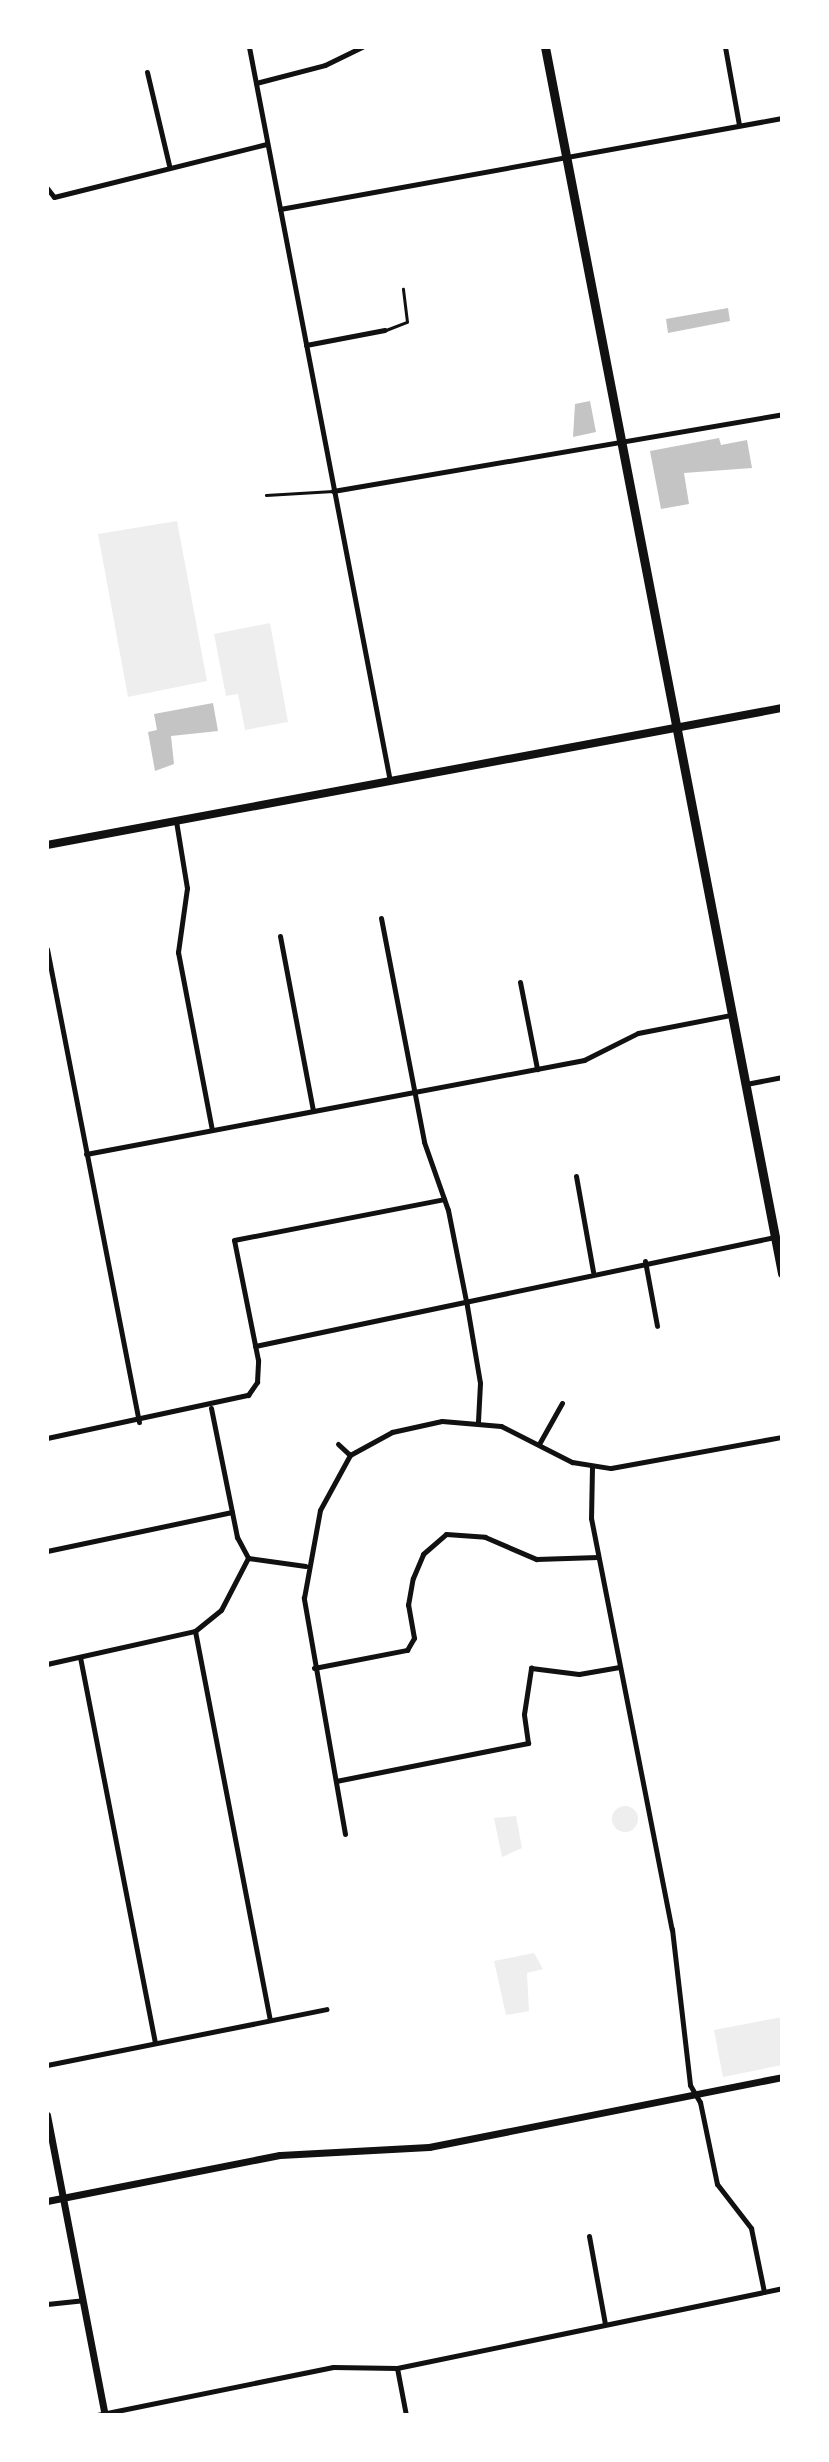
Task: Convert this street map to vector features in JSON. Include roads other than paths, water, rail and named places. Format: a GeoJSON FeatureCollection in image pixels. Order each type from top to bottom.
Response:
{"type":"FeatureCollection","features":[{"type":"Feature","properties":{"kind":"main road"},"geometry":{"type":"LineString","coordinates":[[545,47],[782,1273]]}},
{"type":"Feature","properties":{"kind":"main road"},"geometry":{"type":"LineString","coordinates":[[47,845],[782,708]]}},
{"type":"Feature","properties":{"kind":"street"},"geometry":{"type":"LineString","coordinates":[[249,47],[390,781]]}},
{"type":"Feature","properties":{"kind":"street"},"geometry":{"type":"LineString","coordinates":[[256,83],[313,69],[362,47]]}},
{"type":"Feature","properties":{"kind":"street"},"geometry":{"type":"LineString","coordinates":[[724,47],[739,125]]}},
{"type":"Feature","properties":{"kind":"street"},"geometry":{"type":"LineString","coordinates":[[147,72],[169,165]]}},
{"type":"Feature","properties":{"kind":"street"},"geometry":{"type":"LineString","coordinates":[[279,209],[782,118]]}},
{"type":"Feature","properties":{"kind":"street"},"geometry":{"type":"LineString","coordinates":[[47,188],[54,197],[169,165],[267,144]]}},
{"type":"Feature","properties":{"kind":"street"},"geometry":{"type":"LineString","coordinates":[[306,345],[384,330]]}},
{"type":"Feature","properties":{"kind":"street"},"geometry":{"type":"LineString","coordinates":[[333,491],[621,444],[782,414]]}},
{"type":"Feature","properties":{"kind":"street"},"geometry":{"type":"LineString","coordinates":[[176,821],[187,888],[178,952],[212,1130]]}},
{"type":"Feature","properties":{"kind":"street"},"geometry":{"type":"LineString","coordinates":[[380,918],[414,1092],[444,1199],[467,1306],[480,1383],[478,1422]]}},
{"type":"Feature","properties":{"kind":"street"},"geometry":{"type":"LineString","coordinates":[[280,936],[313,1111]]}},
{"type":"Feature","properties":{"kind":"street"},"geometry":{"type":"LineString","coordinates":[[47,950],[139,1422]]}},
{"type":"Feature","properties":{"kind":"street"},"geometry":{"type":"LineString","coordinates":[[520,982],[537,1069]]}},
{"type":"Feature","properties":{"kind":"street"},"geometry":{"type":"LineString","coordinates":[[86,1154],[596,1058],[638,1033],[731,1015]]}},
{"type":"Feature","properties":{"kind":"street"},"geometry":{"type":"LineString","coordinates":[[746,1084],[782,1077]]}},
{"type":"Feature","properties":{"kind":"street"},"geometry":{"type":"LineString","coordinates":[[576,1176],[593,1271]]}},
{"type":"Feature","properties":{"kind":"street"},"geometry":{"type":"LineString","coordinates":[[47,1438],[211,1408],[252,1391],[259,1372],[234,1240],[444,1199]]}},
{"type":"Feature","properties":{"kind":"street"},"geometry":{"type":"LineString","coordinates":[[255,1346],[467,1306],[593,1271],[775,1237]]}},
{"type":"Feature","properties":{"kind":"street"},"geometry":{"type":"LineString","coordinates":[[645,1261],[657,1326]]}},
{"type":"Feature","properties":{"kind":"street"},"geometry":{"type":"LineString","coordinates":[[539,1444],[562,1403]]}},
{"type":"Feature","properties":{"kind":"street"},"geometry":{"type":"LineString","coordinates":[[47,1664],[195,1631],[221,1610],[248,1558],[232,1513],[211,1408]]}},
{"type":"Feature","properties":{"kind":"street"},"geometry":{"type":"LineString","coordinates":[[345,1834],[304,1620],[305,1566],[320,1510],[350,1455],[391,1432],[478,1422],[592,1466],[621,1468],[782,1437]]}},
{"type":"Feature","properties":{"kind":"street"},"geometry":{"type":"LineString","coordinates":[[338,1444],[350,1455]]}},
{"type":"Feature","properties":{"kind":"street"},"geometry":{"type":"LineString","coordinates":[[592,1466],[588,1496],[619,1667],[672,1928],[681,2037],[714,2175],[751,2228],[764,2291]]}},
{"type":"Feature","properties":{"kind":"street"},"geometry":{"type":"LineString","coordinates":[[47,1551],[232,1513]]}},
{"type":"Feature","properties":{"kind":"street"},"geometry":{"type":"LineString","coordinates":[[314,1668],[407,1650],[414,1639],[408,1605],[413,1578],[422,1554],[446,1534],[485,1537],[536,1559],[598,1557]]}},
{"type":"Feature","properties":{"kind":"street"},"geometry":{"type":"LineString","coordinates":[[248,1558],[305,1566]]}},
{"type":"Feature","properties":{"kind":"street"},"geometry":{"type":"LineString","coordinates":[[195,1631],[270,2020]]}},
{"type":"Feature","properties":{"kind":"street"},"geometry":{"type":"LineString","coordinates":[[80,1657],[155,2043]]}},
{"type":"Feature","properties":{"kind":"street"},"geometry":{"type":"LineString","coordinates":[[336,1781],[528,1743],[524,1714],[531,1668],[579,1674],[619,1667]]}},
{"type":"Feature","properties":{"kind":"street"},"geometry":{"type":"LineString","coordinates":[[47,2065],[326,2009]]}},
{"type":"Feature","properties":{"kind":"street"},"geometry":{"type":"LineString","coordinates":[[47,2201],[280,2155],[429,2147],[782,2077]]}},
{"type":"Feature","properties":{"kind":"street"},"geometry":{"type":"LineString","coordinates":[[47,2115],[102,2414],[333,2367],[397,2368],[782,2288]]}},
{"type":"Feature","properties":{"kind":"street"},"geometry":{"type":"LineString","coordinates":[[589,2236],[606,2325]]}},
{"type":"Feature","properties":{"kind":"street"},"geometry":{"type":"LineString","coordinates":[[47,2304],[83,2300]]}},
{"type":"Feature","properties":{"kind":"street"},"geometry":{"type":"LineString","coordinates":[[397,2368],[406,2415]]}},
{"type":"Feature","properties":{"kind":"lane"},"geometry":{"type":"LineString","coordinates":[[384,330],[407,322],[403,289]]}},
{"type":"Feature","properties":{"kind":"lane"},"geometry":{"type":"LineString","coordinates":[[266,495],[333,491]]}}]}
